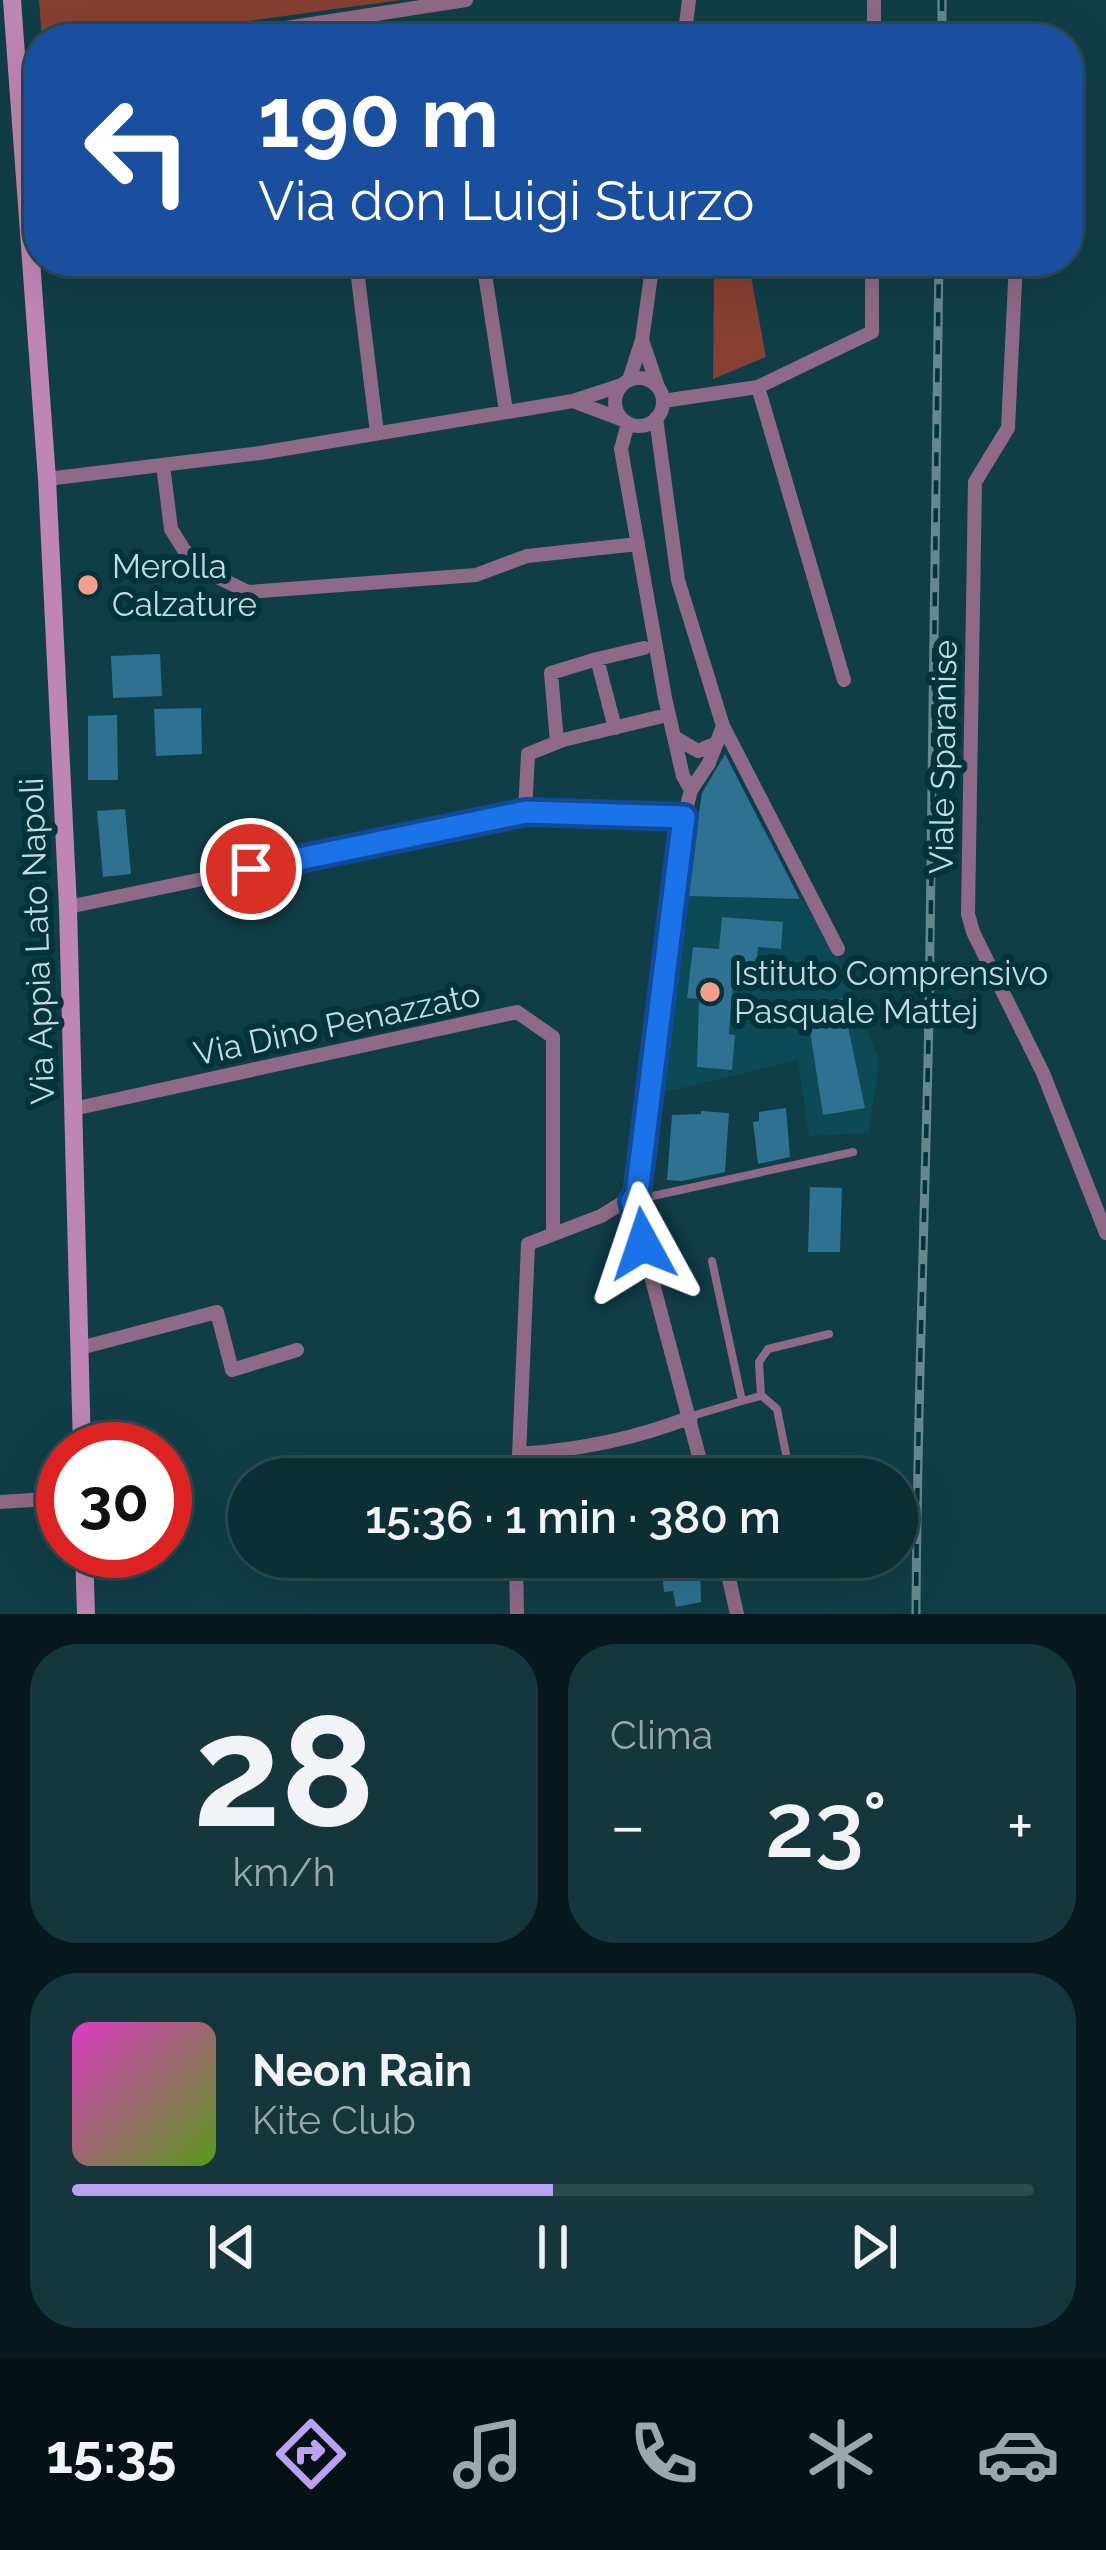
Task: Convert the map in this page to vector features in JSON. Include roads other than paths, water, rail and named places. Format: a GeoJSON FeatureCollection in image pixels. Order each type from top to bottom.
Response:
{"type":"FeatureCollection","features":[{"type":"Feature","properties":{"kind":"street","name":"Via Appia Lato Napoli"},"geometry":{"type":"LineString","coordinates":[[12,0],[24,185]]}},
{"type":"Feature","properties":{"kind":"street"},"geometry":{"type":"LineString","coordinates":[[311,24],[466,0]]}},
{"type":"Feature","properties":{"kind":"street"},"geometry":{"type":"LineString","coordinates":[[15,70],[24,68]]}},
{"type":"Feature","properties":{"kind":"street","name":"Via Appia Lato Napoli"},"geometry":{"type":"LineString","coordinates":[[31,276],[47,479],[68,908],[81,1422]]}},
{"type":"Feature","properties":{"kind":"street"},"geometry":{"type":"LineString","coordinates":[[358,276],[377,433]]}},
{"type":"Feature","properties":{"kind":"street"},"geometry":{"type":"LineString","coordinates":[[485,276],[506,411]]}},
{"type":"Feature","properties":{"kind":"street"},"geometry":{"type":"LineString","coordinates":[[650,276],[641,340],[615,403],[625,422],[621,448],[638,544],[683,776],[691,790]]}},
{"type":"Feature","properties":{"kind":"street"},"geometry":{"type":"LineString","coordinates":[[47,479],[573,401],[643,378],[660,395],[758,387],[872,332],[872,276]]}},
{"type":"Feature","properties":{"kind":"street","name":"Viale Sparanise"},"geometry":{"type":"LineString","coordinates":[[1015,276],[1007,428],[975,482],[968,914],[1043,1073],[1106,1233]]}},
{"type":"Feature","properties":{"kind":"street"},"geometry":{"type":"LineString","coordinates":[[641,340],[660,395],[656,418],[678,580],[723,726],[838,949]]}},
{"type":"Feature","properties":{"kind":"street"},"geometry":{"type":"LineString","coordinates":[[758,387],[844,680]]}},
{"type":"Feature","properties":{"kind":"street"},"geometry":{"type":"LineString","coordinates":[[573,401],[625,422],[646,425],[656,418]]}},
{"type":"Feature","properties":{"kind":"street"},"geometry":{"type":"LineString","coordinates":[[163,465],[171,530],[184,550],[211,574],[248,592],[476,575],[527,556],[638,544]]}},
{"type":"Feature","properties":{"kind":"street"},"geometry":{"type":"LineString","coordinates":[[557,742],[551,673],[644,647]]}},
{"type":"Feature","properties":{"kind":"street"},"geometry":{"type":"LineString","coordinates":[[597,658],[615,728]]}},
{"type":"Feature","properties":{"kind":"street"},"geometry":{"type":"LineString","coordinates":[[526,812],[527,754],[659,717]]}},
{"type":"Feature","properties":{"kind":"street"},"geometry":{"type":"LineString","coordinates":[[701,1458],[634,1197],[684,817],[691,790],[723,726]]}},
{"type":"Feature","properties":{"kind":"street"},"geometry":{"type":"LineString","coordinates":[[676,738],[698,752],[717,743]]}},
{"type":"Feature","properties":{"kind":"street"},"geometry":{"type":"LineString","coordinates":[[68,908],[526,812],[684,817]]}},
{"type":"Feature","properties":{"kind":"street","name":"Via Dino Penazzato"},"geometry":{"type":"LineString","coordinates":[[74,1109],[517,1012],[553,1036],[553,1234]]}},
{"type":"Feature","properties":{"kind":"street"},"geometry":{"type":"LineString","coordinates":[[520,1458],[528,1244],[634,1197]]}},
{"type":"Feature","properties":{"kind":"street"},"geometry":{"type":"LineString","coordinates":[[80,1348],[217,1312],[232,1370],[297,1350]]}},
{"type":"Feature","properties":{"kind":"street"},"geometry":{"type":"LineString","coordinates":[[520,1454],[645,1436],[691,1417]]}},
{"type":"Feature","properties":{"kind":"street"},"geometry":{"type":"LineString","coordinates":[[0,1502],[36,1500]]}},
{"type":"Feature","properties":{"kind":"street"},"geometry":{"type":"LineString","coordinates":[[85,1578],[86,1614]]}},
{"type":"Feature","properties":{"kind":"street"},"geometry":{"type":"LineString","coordinates":[[516,1578],[517,1614]]}},
{"type":"Feature","properties":{"kind":"street"},"geometry":{"type":"LineString","coordinates":[[729,1578],[737,1614]]}},
{"type":"Feature","properties":{"kind":"lane"},"geometry":{"type":"LineString","coordinates":[[634,1197],[854,1152]]}},
{"type":"Feature","properties":{"kind":"lane"},"geometry":{"type":"LineString","coordinates":[[712,1261],[742,1401]]}},
{"type":"Feature","properties":{"kind":"lane"},"geometry":{"type":"LineString","coordinates":[[786,1454],[777,1408],[761,1396],[758,1362],[767,1349],[829,1334]]}},
{"type":"Feature","properties":{"kind":"lane"},"geometry":{"type":"LineString","coordinates":[[691,1417],[761,1396]]}},
{"type":"Feature","properties":{"kind":"railway"},"geometry":{"type":"LineString","coordinates":[[942,0],[942,24]]}},
{"type":"Feature","properties":{"kind":"railway"},"geometry":{"type":"LineString","coordinates":[[916,1614],[939,276]]}},
{"type":"Feature","properties":{"kind":"place","name":"Merolla Calzature"},"geometry":{"type":"Point","coordinates":[88,585]}},
{"type":"Feature","properties":{"kind":"place","name":"Istituto Comprensivo Pasquale Mattej"},"geometry":{"type":"Point","coordinates":[710,992]}}]}
